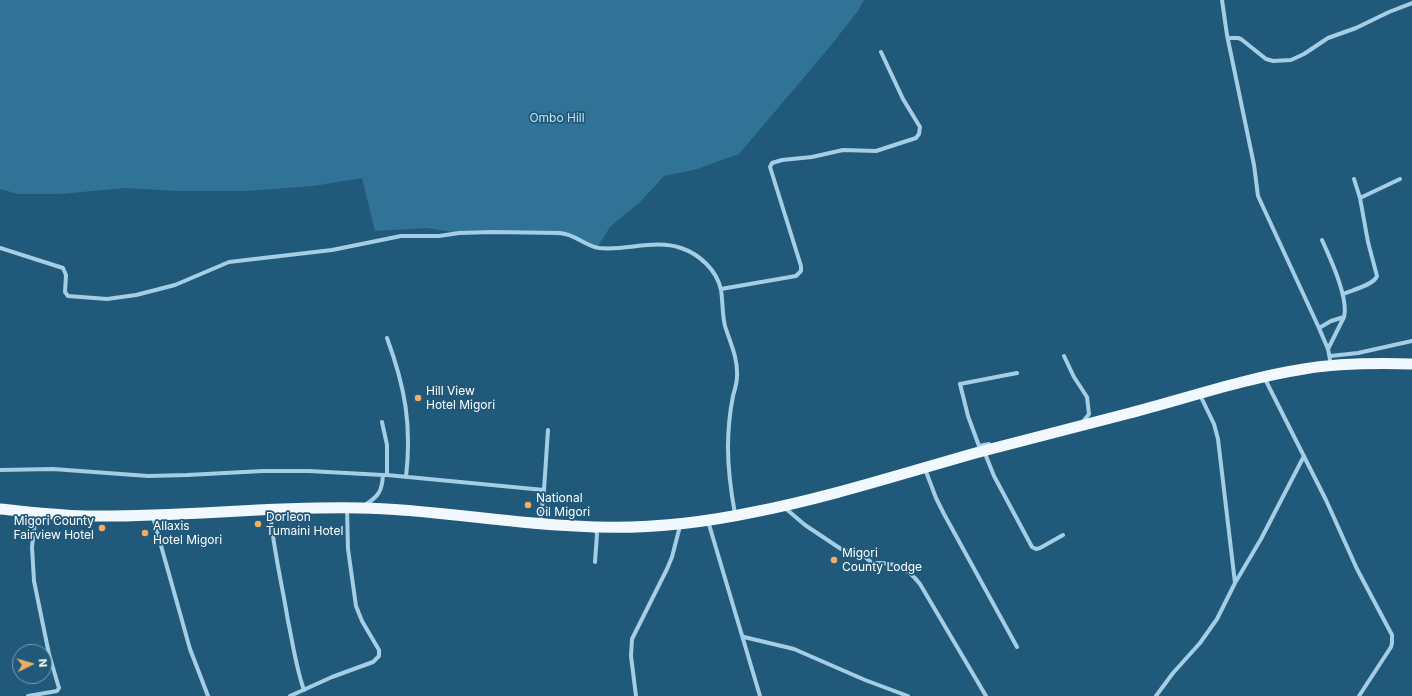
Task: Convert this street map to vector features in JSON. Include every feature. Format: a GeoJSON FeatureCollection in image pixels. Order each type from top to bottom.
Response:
{"type":"FeatureCollection","features":[{"type":"Feature","properties":{"kind":"highway"},"geometry":{"type":"LineString","coordinates":[[0,509],[36,513],[91,516],[153,515],[291,508],[362,508],[452,514],[540,524],[593,527],[681,523],[735,516],[783,506],[984,451],[1080,427],[1264,376],[1303,369],[1331,361],[1412,364]]}},
{"type":"Feature","properties":{"kind":"street"},"geometry":{"type":"LineString","coordinates":[[1222,0],[1228,38],[1256,176],[1257,189],[1261,203],[1319,328],[1328,349],[1331,361],[1358,352],[1412,340]]}},
{"type":"Feature","properties":{"kind":"street"},"geometry":{"type":"LineString","coordinates":[[1228,38],[1238,38],[1245,41],[1266,59],[1291,60],[1304,54],[1328,38],[1356,28],[1412,3]]}},
{"type":"Feature","properties":{"kind":"street"},"geometry":{"type":"LineString","coordinates":[[721,289],[796,276],[801,271],[801,266],[770,167],[772,163],[782,160],[812,157],[843,150],[852,149],[870,152],[876,151],[908,141],[918,136],[920,127],[903,99],[881,52]]}},
{"type":"Feature","properties":{"kind":"street"},"geometry":{"type":"LineString","coordinates":[[1342,294],[1374,281],[1377,276],[1368,242],[1360,198],[1354,179]]}},
{"type":"Feature","properties":{"kind":"street"},"geometry":{"type":"LineString","coordinates":[[1360,198],[1400,179]]}},
{"type":"Feature","properties":{"kind":"street"},"geometry":{"type":"LineString","coordinates":[[0,248],[63,268],[66,275],[65,292],[68,296],[107,299],[136,295],[163,288],[182,282],[229,262],[342,249],[390,238],[410,236],[438,236],[471,232],[560,233],[569,235],[597,248],[661,244],[682,248],[700,258],[718,281],[721,289],[724,322],[737,368],[728,446],[729,480],[735,516]]}},
{"type":"Feature","properties":{"kind":"street"},"geometry":{"type":"LineString","coordinates":[[1322,240],[1342,294],[1345,309],[1344,316],[1328,349]]}},
{"type":"Feature","properties":{"kind":"street"},"geometry":{"type":"LineString","coordinates":[[1319,328],[1344,316]]}},
{"type":"Feature","properties":{"kind":"street"},"geometry":{"type":"LineString","coordinates":[[387,338],[401,378],[407,409],[409,443],[406,476]]}},
{"type":"Feature","properties":{"kind":"street"},"geometry":{"type":"LineString","coordinates":[[1017,373],[960,384],[968,416],[979,446],[1080,427],[1089,414],[1087,397],[1074,377],[1064,356]]}},
{"type":"Feature","properties":{"kind":"street"},"geometry":{"type":"LineString","coordinates":[[1264,376],[1332,511],[1357,569],[1392,635],[1391,647],[1359,696]]}},
{"type":"Feature","properties":{"kind":"street"},"geometry":{"type":"LineString","coordinates":[[1200,394],[1214,424],[1218,439],[1235,583]]}},
{"type":"Feature","properties":{"kind":"street"},"geometry":{"type":"LineString","coordinates":[[362,508],[379,495],[385,475],[387,445],[382,422]]}},
{"type":"Feature","properties":{"kind":"street"},"geometry":{"type":"LineString","coordinates":[[540,524],[548,430]]}},
{"type":"Feature","properties":{"kind":"street"},"geometry":{"type":"LineString","coordinates":[[984,451],[994,476],[1032,547],[1036,549],[1040,548],[1063,535]]}},
{"type":"Feature","properties":{"kind":"street"},"geometry":{"type":"LineString","coordinates":[[1156,696],[1173,673],[1209,632],[1222,611],[1235,583],[1261,539],[1304,456]]}},
{"type":"Feature","properties":{"kind":"street"},"geometry":{"type":"LineString","coordinates":[[924,468],[944,514],[1017,647]]}},
{"type":"Feature","properties":{"kind":"street"},"geometry":{"type":"LineString","coordinates":[[0,470],[53,469],[148,476],[263,471],[310,471],[406,476],[544,490]]}},
{"type":"Feature","properties":{"kind":"street"},"geometry":{"type":"LineString","coordinates":[[783,506],[805,525],[843,550],[858,551],[872,563],[893,563],[911,574],[920,584],[986,696]]}},
{"type":"Feature","properties":{"kind":"street"},"geometry":{"type":"LineString","coordinates":[[290,696],[332,677],[378,659],[379,650],[356,609],[348,548],[347,508]]}},
{"type":"Feature","properties":{"kind":"street"},"geometry":{"type":"LineString","coordinates":[[270,510],[276,561],[297,667],[304,690]]}},
{"type":"Feature","properties":{"kind":"street"},"geometry":{"type":"LineString","coordinates":[[28,696],[57,691],[59,688],[49,654],[34,581],[32,548],[36,513]]}},
{"type":"Feature","properties":{"kind":"street"},"geometry":{"type":"LineString","coordinates":[[153,515],[190,649],[208,696]]}},
{"type":"Feature","properties":{"kind":"street"},"geometry":{"type":"LineString","coordinates":[[708,520],[721,568],[744,637],[760,696]]}},
{"type":"Feature","properties":{"kind":"street"},"geometry":{"type":"LineString","coordinates":[[636,696],[631,656],[632,638],[667,569],[672,557],[681,523]]}},
{"type":"Feature","properties":{"kind":"street"},"geometry":{"type":"LineString","coordinates":[[593,527],[597,534],[595,562]]}},
{"type":"Feature","properties":{"kind":"street"},"geometry":{"type":"LineString","coordinates":[[744,637],[794,649],[865,680],[908,696]]}},
{"type":"Feature","properties":{"kind":"green space","name":"Ombo Hill"},"geometry":{"type":"Polygon","coordinates":[[[0,0],[864,0],[858,11],[828,49],[739,154],[694,170],[664,176],[640,202],[610,227],[597,248],[574,237],[518,232],[459,233],[427,228],[375,231],[362,178],[313,186],[246,191],[176,191],[126,188],[60,194],[18,194],[0,189],[0,0]]]}},
{"type":"Feature","properties":{"kind":"place","name":"Hill View Hotel Migori"},"geometry":{"type":"Point","coordinates":[418,398]}},
{"type":"Feature","properties":{"kind":"place","name":"National Oil Migori"},"geometry":{"type":"Point","coordinates":[528,505]}},
{"type":"Feature","properties":{"kind":"place","name":"Dorleon Tumaini Hotel"},"geometry":{"type":"Point","coordinates":[258,524]}},
{"type":"Feature","properties":{"kind":"place","name":"Migori County Fairview Hotel"},"geometry":{"type":"Point","coordinates":[102,528]}},
{"type":"Feature","properties":{"kind":"place","name":"Allaxis Hotel Migori"},"geometry":{"type":"Point","coordinates":[145,533]}},
{"type":"Feature","properties":{"kind":"place","name":"Migori County Lodge"},"geometry":{"type":"Point","coordinates":[834,560]}}]}
